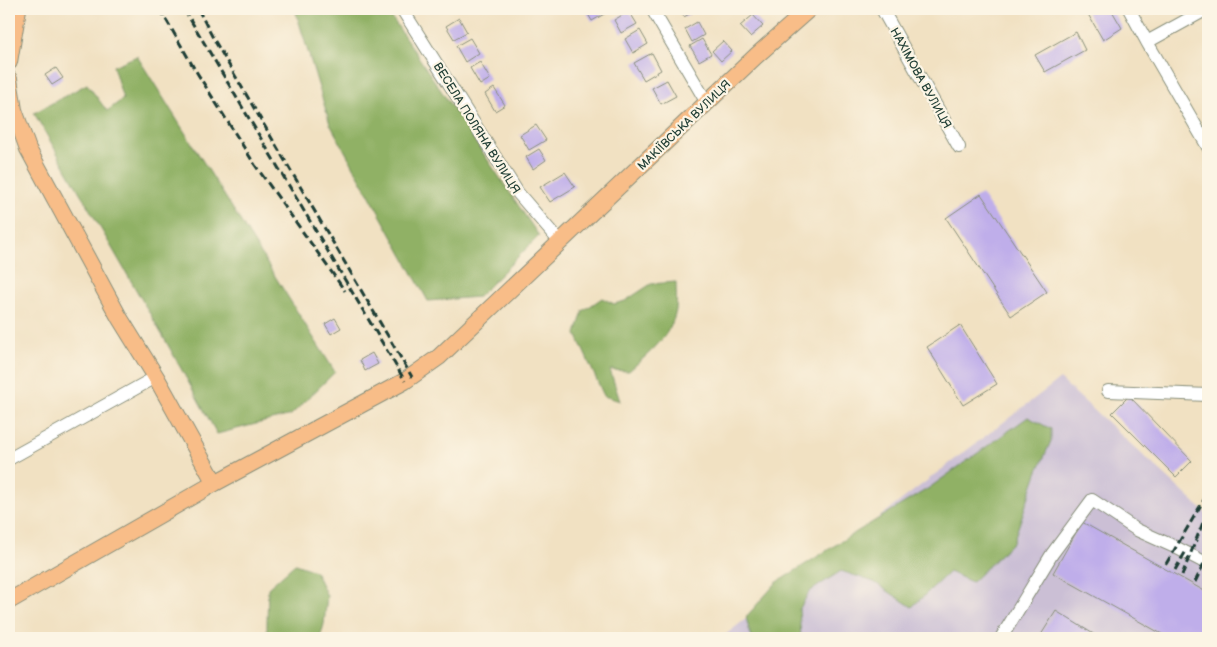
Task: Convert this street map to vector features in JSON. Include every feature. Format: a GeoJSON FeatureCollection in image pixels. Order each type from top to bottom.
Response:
{"type":"FeatureCollection","features":[{"type":"Feature","properties":{"kind":"main road"},"geometry":{"type":"LineString","coordinates":[[9,62],[18,9]]}},
{"type":"Feature","properties":{"kind":"main road","name":"МАКІЇВСЬКА ВУЛИЦЯ"},"geometry":{"type":"LineString","coordinates":[[9,601],[215,483],[405,382],[424,369],[439,357],[756,56],[809,9]]}},
{"type":"Feature","properties":{"kind":"main road"},"geometry":{"type":"LineString","coordinates":[[9,79],[11,106],[28,149],[119,318],[156,377],[215,483]]}},
{"type":"Feature","properties":{"kind":"street","name":"ВЕСЕЛА ПОЛЯНА ВУЛИЦЯ"},"geometry":{"type":"LineString","coordinates":[[402,9],[518,193],[560,242]]}},
{"type":"Feature","properties":{"kind":"street"},"geometry":{"type":"LineString","coordinates":[[652,9],[707,103]]}},
{"type":"Feature","properties":{"kind":"street","name":"НАХІМОВА ВУЛИЦЯ"},"geometry":{"type":"LineString","coordinates":[[882,9],[959,147]]}},
{"type":"Feature","properties":{"kind":"street"},"geometry":{"type":"LineString","coordinates":[[1129,9],[1208,147]]}},
{"type":"Feature","properties":{"kind":"street"},"geometry":{"type":"LineString","coordinates":[[1147,42],[1207,9]]}},
{"type":"Feature","properties":{"kind":"street"},"geometry":{"type":"LineString","coordinates":[[9,459],[156,377]]}},
{"type":"Feature","properties":{"kind":"street"},"geometry":{"type":"LineString","coordinates":[[1108,391],[1208,394]]}},
{"type":"Feature","properties":{"kind":"street"},"geometry":{"type":"LineString","coordinates":[[1002,638],[1052,554],[1092,500],[1137,530],[1176,547],[1208,564]]}},
{"type":"Feature","properties":{"kind":"shaded area"},"geometry":{"type":"Polygon","coordinates":[[[1060,379],[1208,515],[1208,638],[721,638],[1060,379]]]}},
{"type":"Feature","properties":{"kind":"green space"},"geometry":{"type":"Polygon","coordinates":[[[295,9],[386,9],[539,236],[478,297],[428,301],[330,124],[295,9]]]}},
{"type":"Feature","properties":{"kind":"green space"},"geometry":{"type":"Polygon","coordinates":[[[137,56],[335,372],[291,415],[217,434],[168,345],[34,113],[87,84],[107,111],[123,99],[113,66],[137,56]]]}},
{"type":"Feature","properties":{"kind":"green space"},"geometry":{"type":"Polygon","coordinates":[[[676,282],[676,310],[664,337],[629,371],[610,370],[620,401],[604,396],[576,334],[583,311],[602,298],[614,304],[625,301],[651,284],[676,282]]]}},
{"type":"Feature","properties":{"kind":"green space"},"geometry":{"type":"Polygon","coordinates":[[[1028,417],[1051,429],[1051,441],[1037,473],[1013,542],[972,582],[949,572],[912,607],[874,582],[841,571],[809,592],[799,610],[801,638],[751,638],[746,617],[776,583],[929,488],[1028,417]]]}},
{"type":"Feature","properties":{"kind":"green space"},"geometry":{"type":"Polygon","coordinates":[[[295,564],[315,571],[327,596],[324,624],[320,638],[267,638],[268,588],[295,564]]]}},
{"type":"Feature","properties":{"kind":"building"},"geometry":{"type":"Polygon","coordinates":[[[585,9],[613,9],[592,21],[585,9]]]}},
{"type":"Feature","properties":{"kind":"building"},"geometry":{"type":"Polygon","coordinates":[[[679,9],[698,9],[684,17],[679,9]]]}},
{"type":"Feature","properties":{"kind":"building"},"geometry":{"type":"Polygon","coordinates":[[[1085,9],[1111,9],[1122,28],[1103,40],[1085,9]]]}},
{"type":"Feature","properties":{"kind":"building"},"geometry":{"type":"Polygon","coordinates":[[[629,11],[637,24],[621,33],[614,20],[629,11]]]}},
{"type":"Feature","properties":{"kind":"building"},"geometry":{"type":"Polygon","coordinates":[[[753,15],[763,26],[750,37],[740,26],[753,15]]]}},
{"type":"Feature","properties":{"kind":"building"},"geometry":{"type":"Polygon","coordinates":[[[459,18],[467,32],[454,39],[446,26],[459,18]]]}},
{"type":"Feature","properties":{"kind":"building"},"geometry":{"type":"Polygon","coordinates":[[[697,22],[704,35],[692,42],[685,29],[697,22]]]}},
{"type":"Feature","properties":{"kind":"building"},"geometry":{"type":"Polygon","coordinates":[[[640,30],[648,44],[633,53],[625,39],[640,30]]]}},
{"type":"Feature","properties":{"kind":"building"},"geometry":{"type":"Polygon","coordinates":[[[1076,32],[1085,50],[1045,72],[1035,55],[1076,32]]]}},
{"type":"Feature","properties":{"kind":"building"},"geometry":{"type":"Polygon","coordinates":[[[470,38],[479,53],[465,62],[456,46],[470,38]]]}},
{"type":"Feature","properties":{"kind":"building"},"geometry":{"type":"Polygon","coordinates":[[[702,39],[711,54],[699,61],[690,46],[702,39]]]}},
{"type":"Feature","properties":{"kind":"building"},"geometry":{"type":"Polygon","coordinates":[[[723,41],[732,51],[721,61],[712,51],[723,41]]]}},
{"type":"Feature","properties":{"kind":"building"},"geometry":{"type":"Polygon","coordinates":[[[652,53],[661,70],[644,80],[634,63],[652,53]]]}},
{"type":"Feature","properties":{"kind":"building"},"geometry":{"type":"Polygon","coordinates":[[[480,62],[490,79],[480,85],[470,68],[480,62]]]}},
{"type":"Feature","properties":{"kind":"building"},"geometry":{"type":"Polygon","coordinates":[[[56,68],[63,78],[52,85],[45,75],[56,68]]]}},
{"type":"Feature","properties":{"kind":"building"},"geometry":{"type":"Polygon","coordinates":[[[667,80],[676,96],[661,104],[652,88],[667,80]]]}},
{"type":"Feature","properties":{"kind":"building"},"geometry":{"type":"Polygon","coordinates":[[[494,88],[505,105],[495,111],[485,94],[494,88]]]}},
{"type":"Feature","properties":{"kind":"building"},"geometry":{"type":"Polygon","coordinates":[[[536,125],[546,140],[529,150],[520,135],[536,125]]]}},
{"type":"Feature","properties":{"kind":"building"},"geometry":{"type":"Polygon","coordinates":[[[539,149],[546,160],[533,169],[526,157],[539,149]]]}},
{"type":"Feature","properties":{"kind":"building"},"geometry":{"type":"Polygon","coordinates":[[[565,172],[575,187],[550,202],[540,187],[565,172]]]}},
{"type":"Feature","properties":{"kind":"building"},"geometry":{"type":"Polygon","coordinates":[[[981,194],[1047,292],[1011,316],[946,218],[981,194]]]}},
{"type":"Feature","properties":{"kind":"building"},"geometry":{"type":"Polygon","coordinates":[[[335,318],[341,328],[331,334],[325,324],[335,318]]]}},
{"type":"Feature","properties":{"kind":"building"},"geometry":{"type":"Polygon","coordinates":[[[960,325],[997,384],[963,405],[927,347],[960,325]]]}},
{"type":"Feature","properties":{"kind":"building"},"geometry":{"type":"Polygon","coordinates":[[[372,353],[378,364],[365,371],[360,360],[372,353]]]}},
{"type":"Feature","properties":{"kind":"building"},"geometry":{"type":"Polygon","coordinates":[[[1129,396],[1192,461],[1176,477],[1112,413],[1129,396]]]}},
{"type":"Feature","properties":{"kind":"building"},"geometry":{"type":"Polygon","coordinates":[[[1082,522],[1208,593],[1208,638],[1169,638],[1053,573],[1082,522]]]}},
{"type":"Feature","properties":{"kind":"building"},"geometry":{"type":"Polygon","coordinates":[[[1056,611],[1100,638],[1039,638],[1056,611]]]}},
{"type":"Feature","properties":{"kind":"railway"},"geometry":{"type":"LineString","coordinates":[[160,9],[194,68],[255,165],[345,291]]}},
{"type":"Feature","properties":{"kind":"railway"},"geometry":{"type":"LineString","coordinates":[[184,9],[405,381]]}},
{"type":"Feature","properties":{"kind":"railway"},"geometry":{"type":"LineString","coordinates":[[198,9],[213,38],[412,377]]}},
{"type":"Feature","properties":{"kind":"railway"},"geometry":{"type":"LineString","coordinates":[[1166,564],[1208,493]]}},
{"type":"Feature","properties":{"kind":"railway"},"geometry":{"type":"LineString","coordinates":[[1182,575],[1208,510]]}},
{"type":"Feature","properties":{"kind":"railway"},"geometry":{"type":"LineString","coordinates":[[1175,570],[1186,551]]}},
{"type":"Feature","properties":{"kind":"railway"},"geometry":{"type":"LineString","coordinates":[[1195,582],[1208,555]]}}]}
